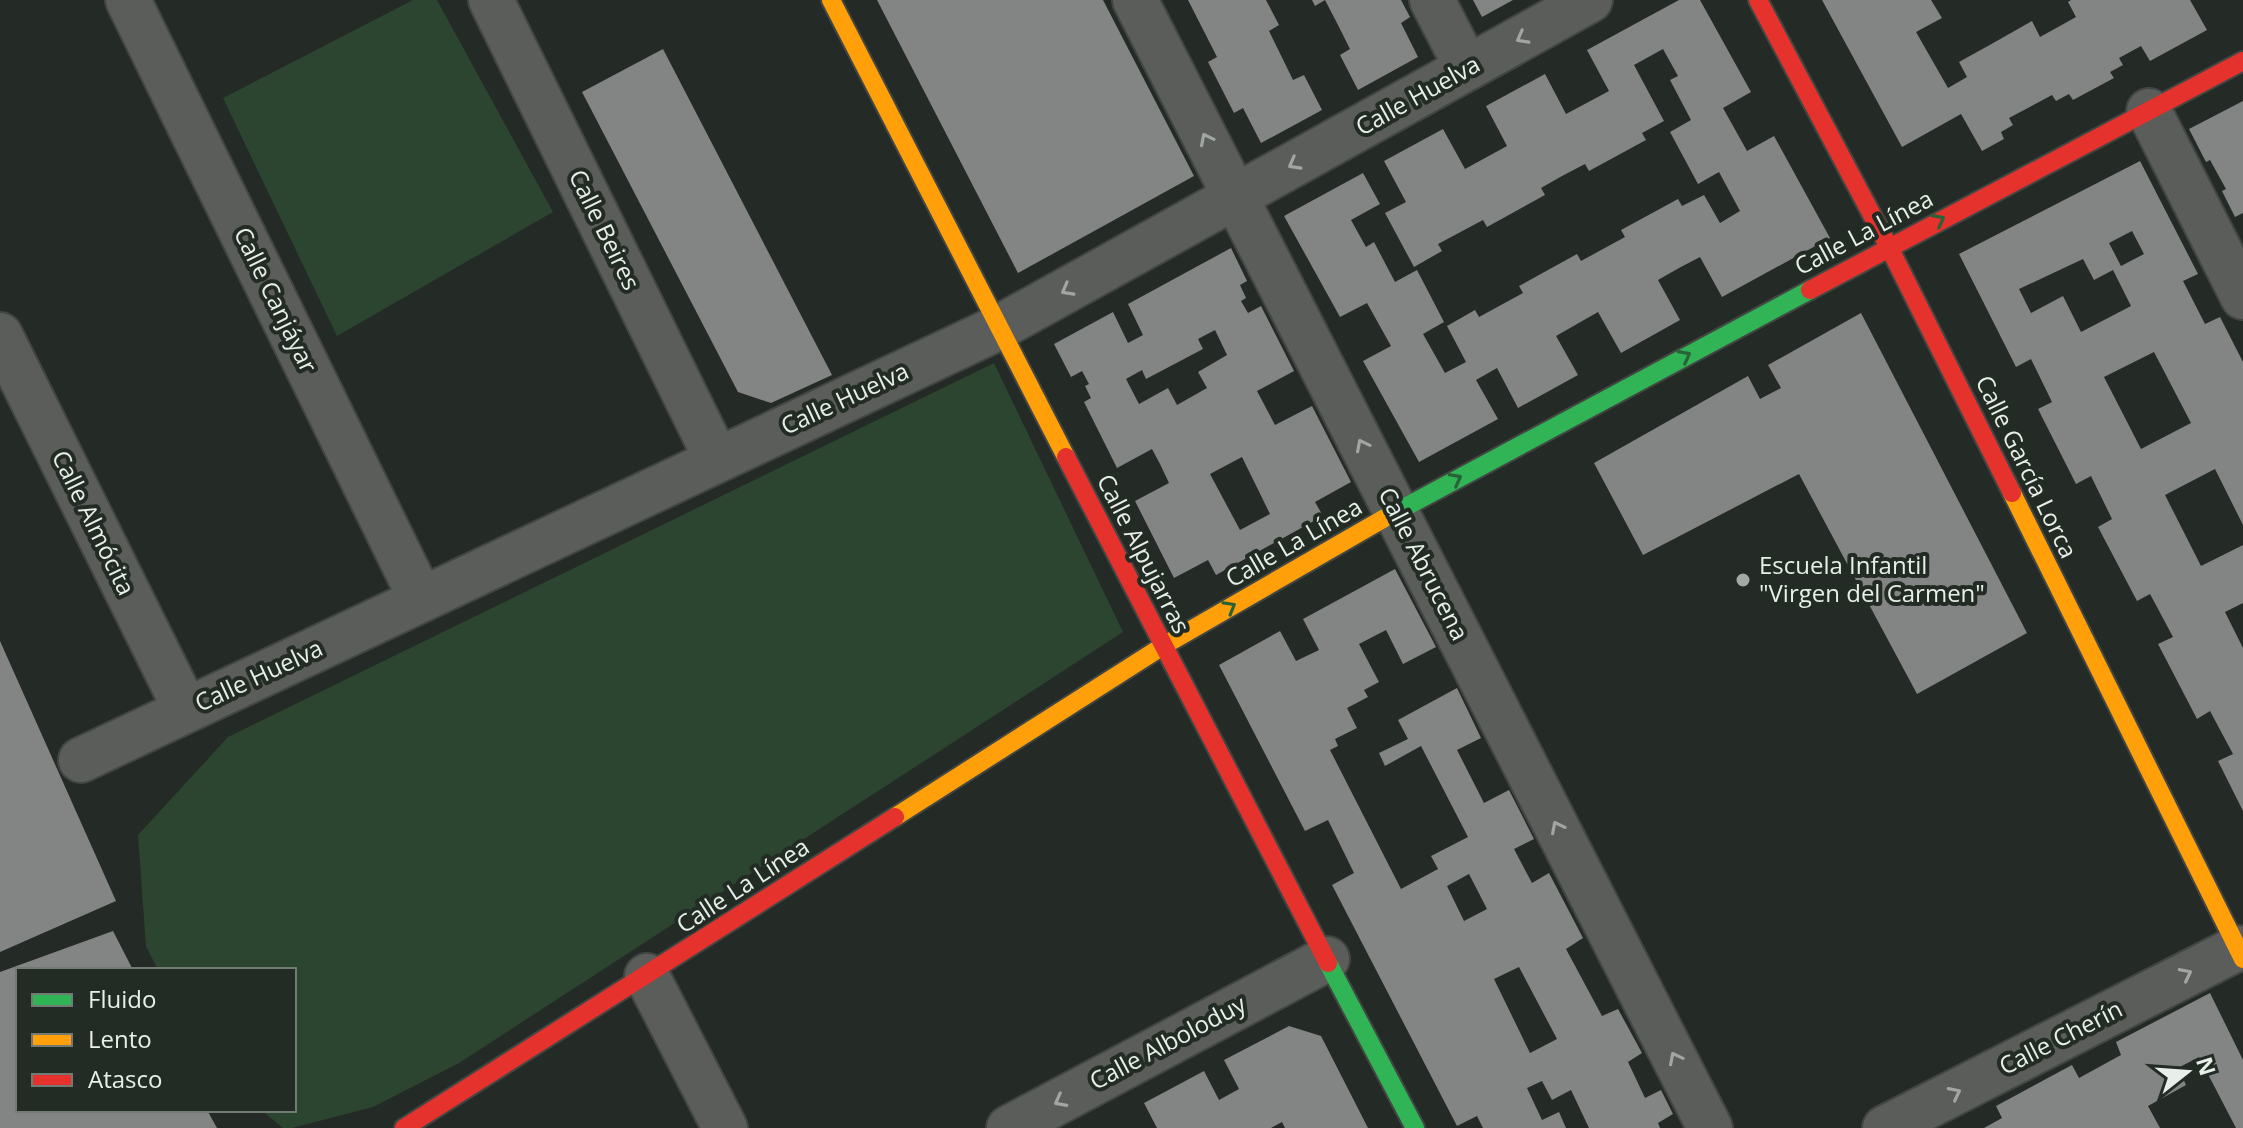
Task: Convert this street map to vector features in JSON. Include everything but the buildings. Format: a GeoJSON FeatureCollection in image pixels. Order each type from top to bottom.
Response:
{"type":"FeatureCollection","features":[{"type":"Feature","properties":{"kind":"street","name":"Calle Canjáyar"},"geometry":{"type":"LineString","coordinates":[[128,0],[421,599]]}},
{"type":"Feature","properties":{"kind":"street","name":"Calle Beires"},"geometry":{"type":"LineString","coordinates":[[491,0],[717,460]]}},
{"type":"Feature","properties":{"kind":"street","name":"Calle Alpujarras"},"geometry":{"type":"LineString","coordinates":[[831,0],[1415,1128]]}},
{"type":"Feature","properties":{"kind":"street","name":"Calle Abrucena"},"geometry":{"type":"LineString","coordinates":[[1135,0],[1710,1128]]}},
{"type":"Feature","properties":{"kind":"street"},"geometry":{"type":"LineString","coordinates":[[1432,0],[1467,68]]}},
{"type":"Feature","properties":{"kind":"street","name":"Calle Huelva"},"geometry":{"type":"LineString","coordinates":[[81,760],[1000,327],[1590,0]]}},
{"type":"Feature","properties":{"kind":"street","name":"Calle García Lorca"},"geometry":{"type":"LineString","coordinates":[[1758,0],[1889,247],[2240,953]]}},
{"type":"Feature","properties":{"kind":"street","name":"Calle La Línea"},"geometry":{"type":"LineString","coordinates":[[404,1128],[1163,646],[1396,511],[2243,61]]}},
{"type":"Feature","properties":{"kind":"street"},"geometry":{"type":"LineString","coordinates":[[2149,111],[2243,297]]}},
{"type":"Feature","properties":{"kind":"street","name":"Calle Almócita"},"geometry":{"type":"LineString","coordinates":[[0,335],[186,710]]}},
{"type":"Feature","properties":{"kind":"street","name":"Calle Cherín"},"geometry":{"type":"LineString","coordinates":[[1885,1128],[2240,953]]}},
{"type":"Feature","properties":{"kind":"street","name":"Calle Alboloduy"},"geometry":{"type":"LineString","coordinates":[[1009,1128],[1327,959]]}},
{"type":"Feature","properties":{"kind":"street"},"geometry":{"type":"LineString","coordinates":[[647,976],[725,1128]]}},
{"type":"Feature","properties":{"kind":"green space"},"geometry":{"type":"Polygon","coordinates":[[[413,0],[437,0],[553,212],[337,336],[223,98],[413,0]]]}},
{"type":"Feature","properties":{"kind":"green space"},"geometry":{"type":"Polygon","coordinates":[[[994,363],[1123,632],[459,1063],[373,1107],[292,1128],[283,1128],[263,1112],[296,1112],[296,968],[157,968],[146,946],[138,835],[228,737],[994,363]]]}},
{"type":"Feature","properties":{"kind":"traffic: fast"},"geometry":{"type":"LineString","coordinates":[[1383,519],[1810,290]]}},
{"type":"Feature","properties":{"kind":"traffic: fast"},"geometry":{"type":"LineString","coordinates":[[1328,963],[1415,1128]]}},
{"type":"Feature","properties":{"kind":"traffic: slow"},"geometry":{"type":"LineString","coordinates":[[831,0],[1066,457]]}},
{"type":"Feature","properties":{"kind":"traffic: slow"},"geometry":{"type":"LineString","coordinates":[[2012,493],[2243,959]]}},
{"type":"Feature","properties":{"kind":"traffic: slow"},"geometry":{"type":"LineString","coordinates":[[895,817],[1163,646],[1383,519]]}},
{"type":"Feature","properties":{"kind":"traffic: jam"},"geometry":{"type":"LineString","coordinates":[[1758,0],[1889,247],[2012,493]]}},
{"type":"Feature","properties":{"kind":"traffic: jam"},"geometry":{"type":"LineString","coordinates":[[1810,290],[2243,61]]}},
{"type":"Feature","properties":{"kind":"traffic: jam"},"geometry":{"type":"LineString","coordinates":[[1066,457],[1328,963]]}},
{"type":"Feature","properties":{"kind":"traffic: jam"},"geometry":{"type":"LineString","coordinates":[[404,1128],[895,817]]}},
{"type":"Feature","properties":{"kind":"place","name":"Escuela Infantil \"Virgen del Carmen\""},"geometry":{"type":"Point","coordinates":[1743,580]}}]}
